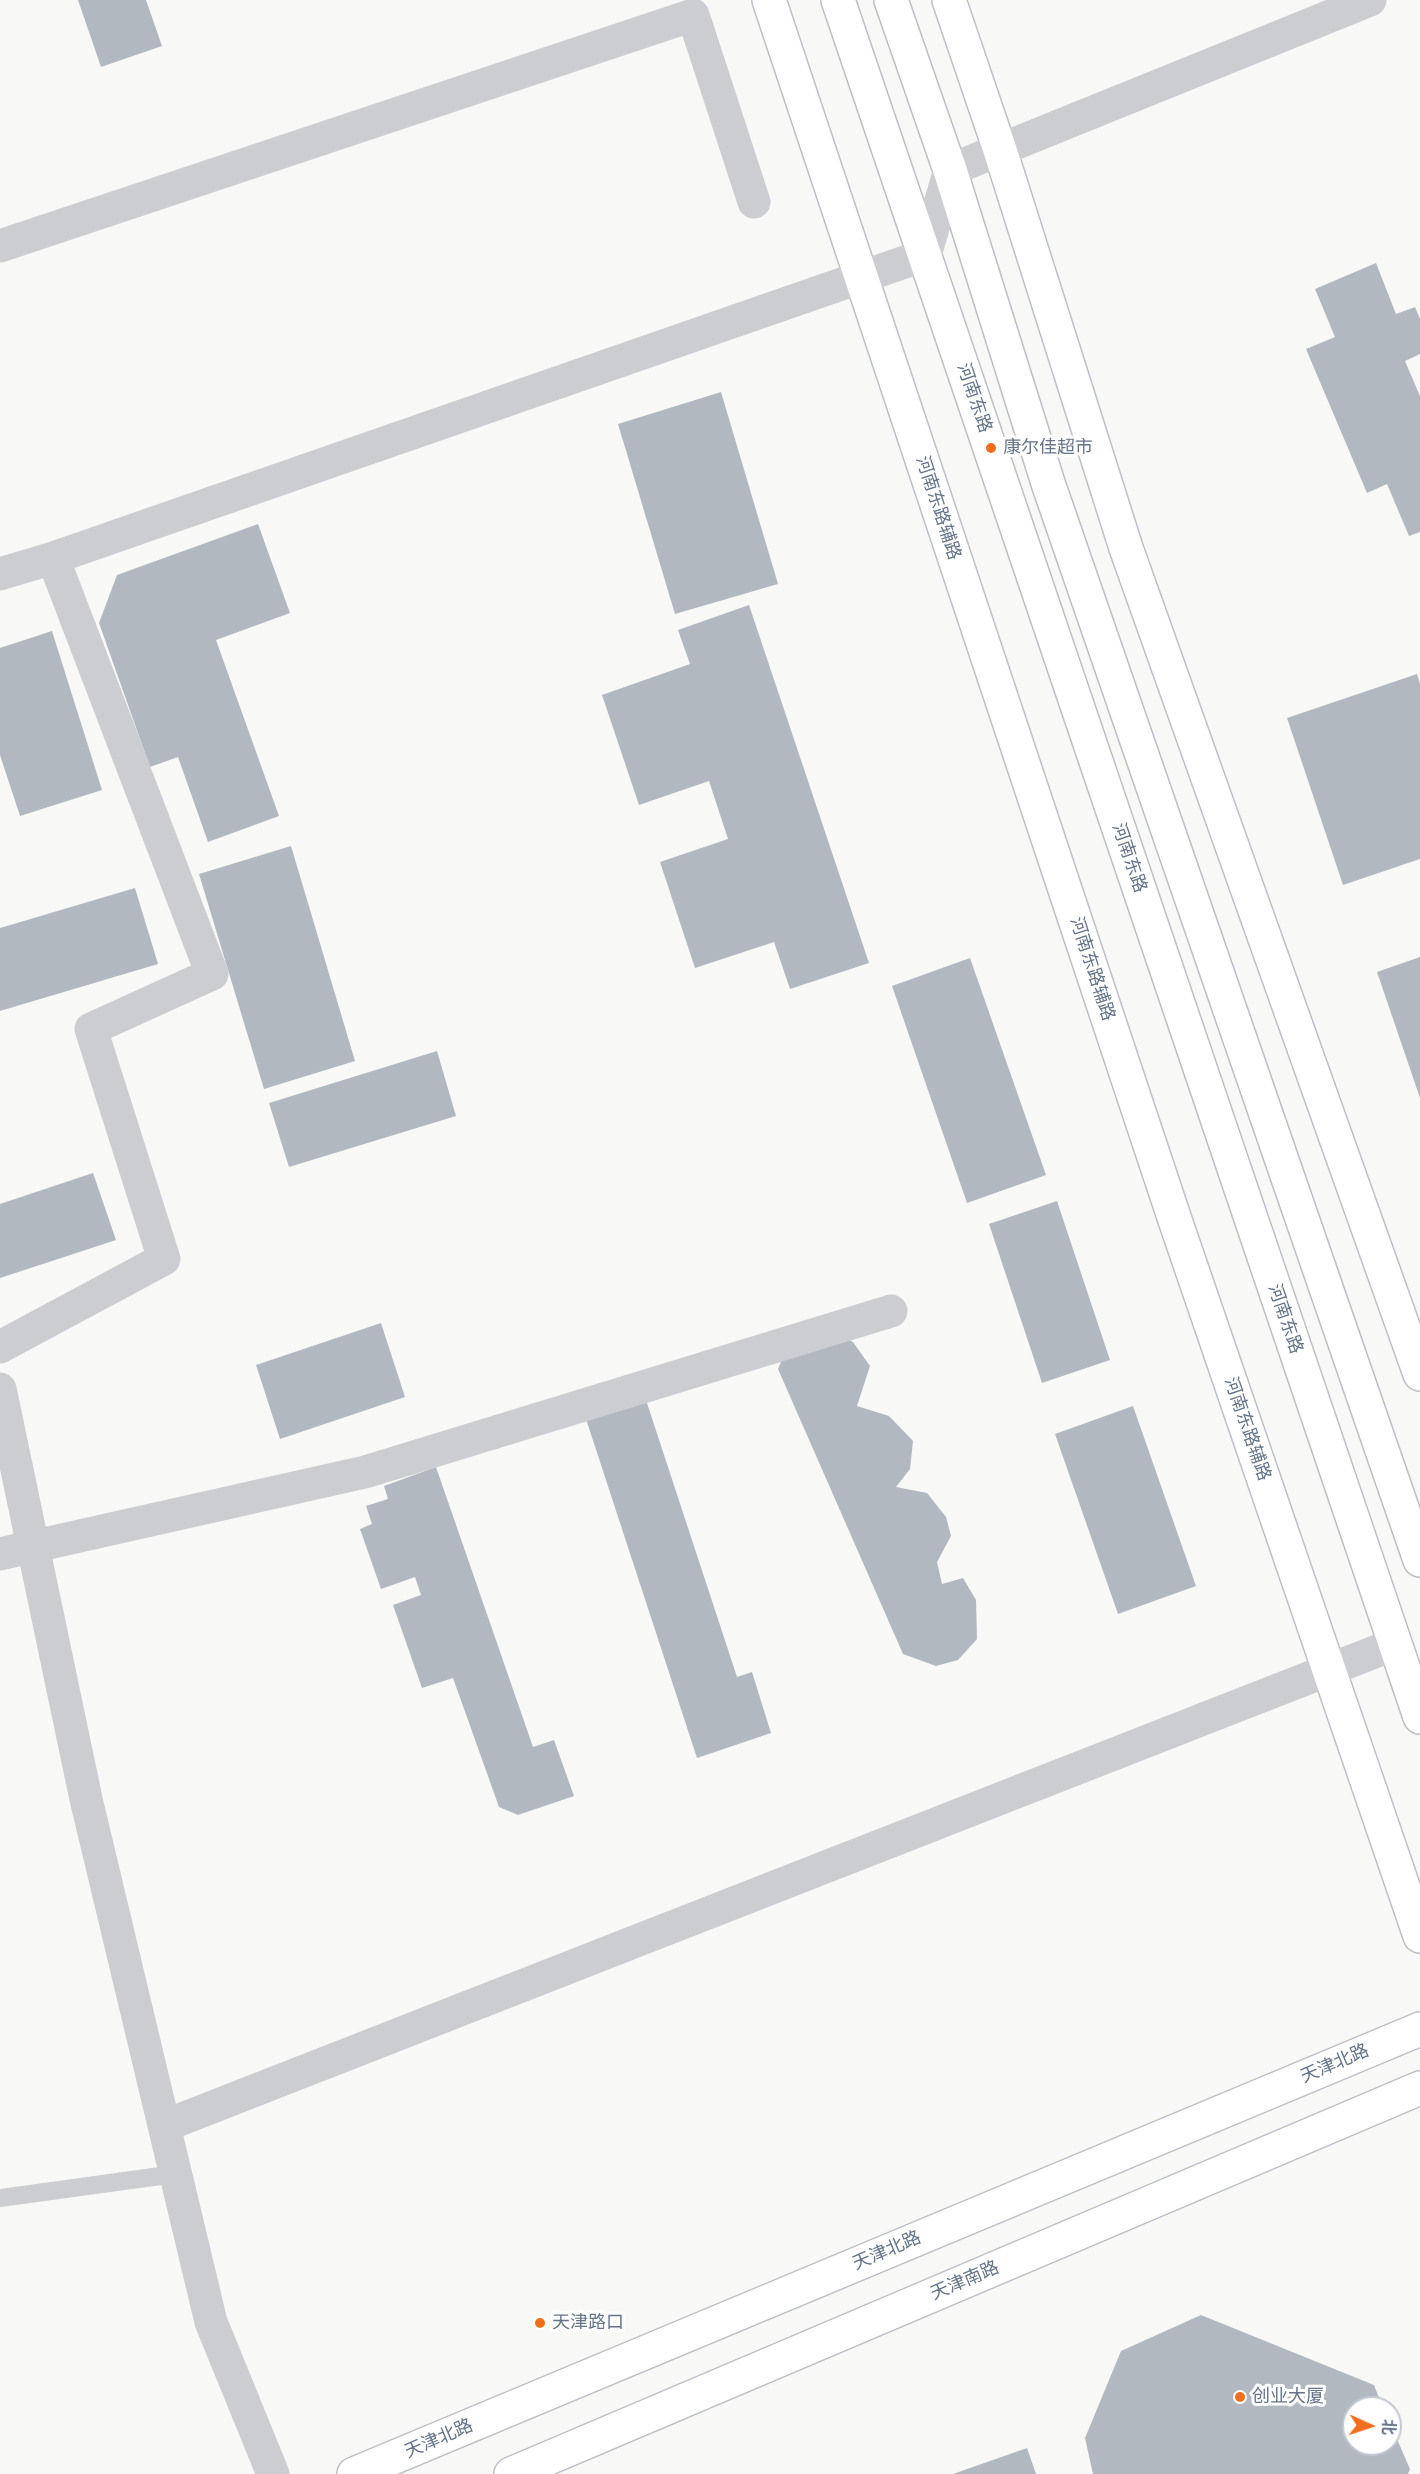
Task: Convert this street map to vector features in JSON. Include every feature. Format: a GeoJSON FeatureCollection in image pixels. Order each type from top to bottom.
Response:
{"type":"FeatureCollection","features":[{"type":"Feature","properties":{"kind":"street","name":"河南东路辅路"},"geometry":{"type":"LineString","coordinates":[[769,0],[1175,1220],[1420,1936]]}},
{"type":"Feature","properties":{"kind":"street","name":"河南东路"},"geometry":{"type":"LineString","coordinates":[[838,0],[1420,1717]]}},
{"type":"Feature","properties":{"kind":"street"},"geometry":{"type":"LineString","coordinates":[[891,0],[950,170],[1048,483],[1420,1560]]}},
{"type":"Feature","properties":{"kind":"street"},"geometry":{"type":"LineString","coordinates":[[949,0],[1000,150],[1126,548],[1420,1374]]}},
{"type":"Feature","properties":{"kind":"street"},"geometry":{"type":"LineString","coordinates":[[950,170],[1370,0]]}},
{"type":"Feature","properties":{"kind":"street"},"geometry":{"type":"LineString","coordinates":[[0,246],[693,15],[754,202]]}},
{"type":"Feature","properties":{"kind":"street"},"geometry":{"type":"LineString","coordinates":[[0,574],[53,558],[925,255],[950,170]]}},
{"type":"Feature","properties":{"kind":"street"},"geometry":{"type":"LineString","coordinates":[[0,1347],[164,1258],[92,1029],[212,974],[53,558]]}},
{"type":"Feature","properties":{"kind":"street"},"geometry":{"type":"LineString","coordinates":[[0,1554],[365,1472],[891,1311]]}},
{"type":"Feature","properties":{"kind":"street"},"geometry":{"type":"LineString","coordinates":[[0,1389],[86,1799],[211,2322],[273,2474]]}},
{"type":"Feature","properties":{"kind":"street"},"geometry":{"type":"LineString","coordinates":[[164,2126],[1395,1644]]}},
{"type":"Feature","properties":{"kind":"street","name":"天津北路"},"geometry":{"type":"LineString","coordinates":[[354,2474],[1420,2029]]}},
{"type":"Feature","properties":{"kind":"street","name":"天津南路"},"geometry":{"type":"LineString","coordinates":[[511,2474],[1420,2088]]}},
{"type":"Feature","properties":{"kind":"lane"},"geometry":{"type":"LineString","coordinates":[[0,2198],[175,2174]]}},
{"type":"Feature","properties":{"kind":"building"},"geometry":{"type":"Polygon","coordinates":[[[78,0],[146,0],[162,46],[101,67],[78,0]]]}},
{"type":"Feature","properties":{"kind":"building"},"geometry":{"type":"Polygon","coordinates":[[[1376,263],[1396,314],[1415,307],[1420,319],[1420,354],[1405,361],[1420,396],[1420,532],[1409,536],[1387,484],[1367,493],[1306,349],[1335,337],[1315,289],[1376,263]]]}},
{"type":"Feature","properties":{"kind":"building"},"geometry":{"type":"Polygon","coordinates":[[[721,392],[778,584],[675,614],[618,424],[721,392]]]}},
{"type":"Feature","properties":{"kind":"building"},"geometry":{"type":"Polygon","coordinates":[[[258,524],[290,613],[216,640],[279,816],[208,842],[178,757],[150,767],[99,623],[117,575],[258,524]]]}},
{"type":"Feature","properties":{"kind":"building"},"geometry":{"type":"Polygon","coordinates":[[[749,605],[869,963],[790,989],[774,942],[695,968],[660,862],[728,839],[709,781],[639,805],[602,695],[690,664],[678,630],[749,605]]]}},
{"type":"Feature","properties":{"kind":"building"},"geometry":{"type":"Polygon","coordinates":[[[52,631],[102,790],[20,816],[0,755],[0,648],[52,631]]]}},
{"type":"Feature","properties":{"kind":"building"},"geometry":{"type":"Polygon","coordinates":[[[1417,674],[1420,684],[1420,859],[1343,885],[1287,718],[1417,674]]]}},
{"type":"Feature","properties":{"kind":"building"},"geometry":{"type":"Polygon","coordinates":[[[291,846],[355,1061],[264,1089],[199,874],[291,846]]]}},
{"type":"Feature","properties":{"kind":"building"},"geometry":{"type":"Polygon","coordinates":[[[135,888],[158,964],[0,1011],[0,928],[135,888]]]}},
{"type":"Feature","properties":{"kind":"building"},"geometry":{"type":"Polygon","coordinates":[[[1420,957],[1420,1098],[1377,972],[1420,957]]]}},
{"type":"Feature","properties":{"kind":"building"},"geometry":{"type":"Polygon","coordinates":[[[970,958],[1046,1175],[967,1203],[892,986],[970,958]]]}},
{"type":"Feature","properties":{"kind":"building"},"geometry":{"type":"Polygon","coordinates":[[[437,1051],[456,1116],[289,1167],[269,1103],[437,1051]]]}},
{"type":"Feature","properties":{"kind":"building"},"geometry":{"type":"Polygon","coordinates":[[[93,1173],[116,1240],[0,1278],[0,1204],[93,1173]]]}},
{"type":"Feature","properties":{"kind":"building"},"geometry":{"type":"Polygon","coordinates":[[[1057,1201],[1110,1360],[1042,1383],[989,1224],[1057,1201]]]}},
{"type":"Feature","properties":{"kind":"building"},"geometry":{"type":"Polygon","coordinates":[[[381,1323],[405,1397],[280,1439],[256,1365],[381,1323]]]}},
{"type":"Feature","properties":{"kind":"building"},"geometry":{"type":"Polygon","coordinates":[[[825,1329],[853,1342],[870,1366],[857,1406],[889,1416],[913,1441],[910,1469],[896,1487],[927,1493],[946,1517],[951,1536],[937,1562],[942,1584],[963,1578],[976,1600],[977,1639],[958,1660],[936,1666],[903,1654],[778,1369],[787,1348],[825,1329]]]}},
{"type":"Feature","properties":{"kind":"building"},"geometry":{"type":"Polygon","coordinates":[[[645,1397],[737,1677],[752,1672],[771,1733],[697,1758],[585,1416],[645,1397]]]}},
{"type":"Feature","properties":{"kind":"building"},"geometry":{"type":"Polygon","coordinates":[[[1133,1406],[1196,1586],[1118,1614],[1055,1434],[1133,1406]]]}},
{"type":"Feature","properties":{"kind":"building"},"geometry":{"type":"Polygon","coordinates":[[[436,1467],[533,1747],[554,1740],[574,1796],[518,1815],[499,1807],[453,1678],[422,1688],[393,1605],[421,1595],[415,1577],[381,1589],[360,1529],[372,1524],[366,1506],[388,1499],[384,1486],[436,1467]]]}},
{"type":"Feature","properties":{"kind":"building","name":"创业大厦"},"geometry":{"type":"Polygon","coordinates":[[[1201,2315],[1374,2385],[1378,2396],[1342,2396],[1342,2456],[1402,2456],[1402,2451],[1410,2469],[1408,2474],[1093,2474],[1085,2438],[1121,2351],[1201,2315]]]}},
{"type":"Feature","properties":{"kind":"building"},"geometry":{"type":"Polygon","coordinates":[[[1027,2448],[1036,2474],[953,2474],[1027,2448]]]}},
{"type":"Feature","properties":{"kind":"place","name":"康尔佳超市"},"geometry":{"type":"Point","coordinates":[991,448]}},
{"type":"Feature","properties":{"kind":"place","name":"天津路口"},"geometry":{"type":"Point","coordinates":[540,2323]}},
{"type":"Feature","properties":{"kind":"place","name":"创业大厦"},"geometry":{"type":"Point","coordinates":[1240,2397]}}]}
